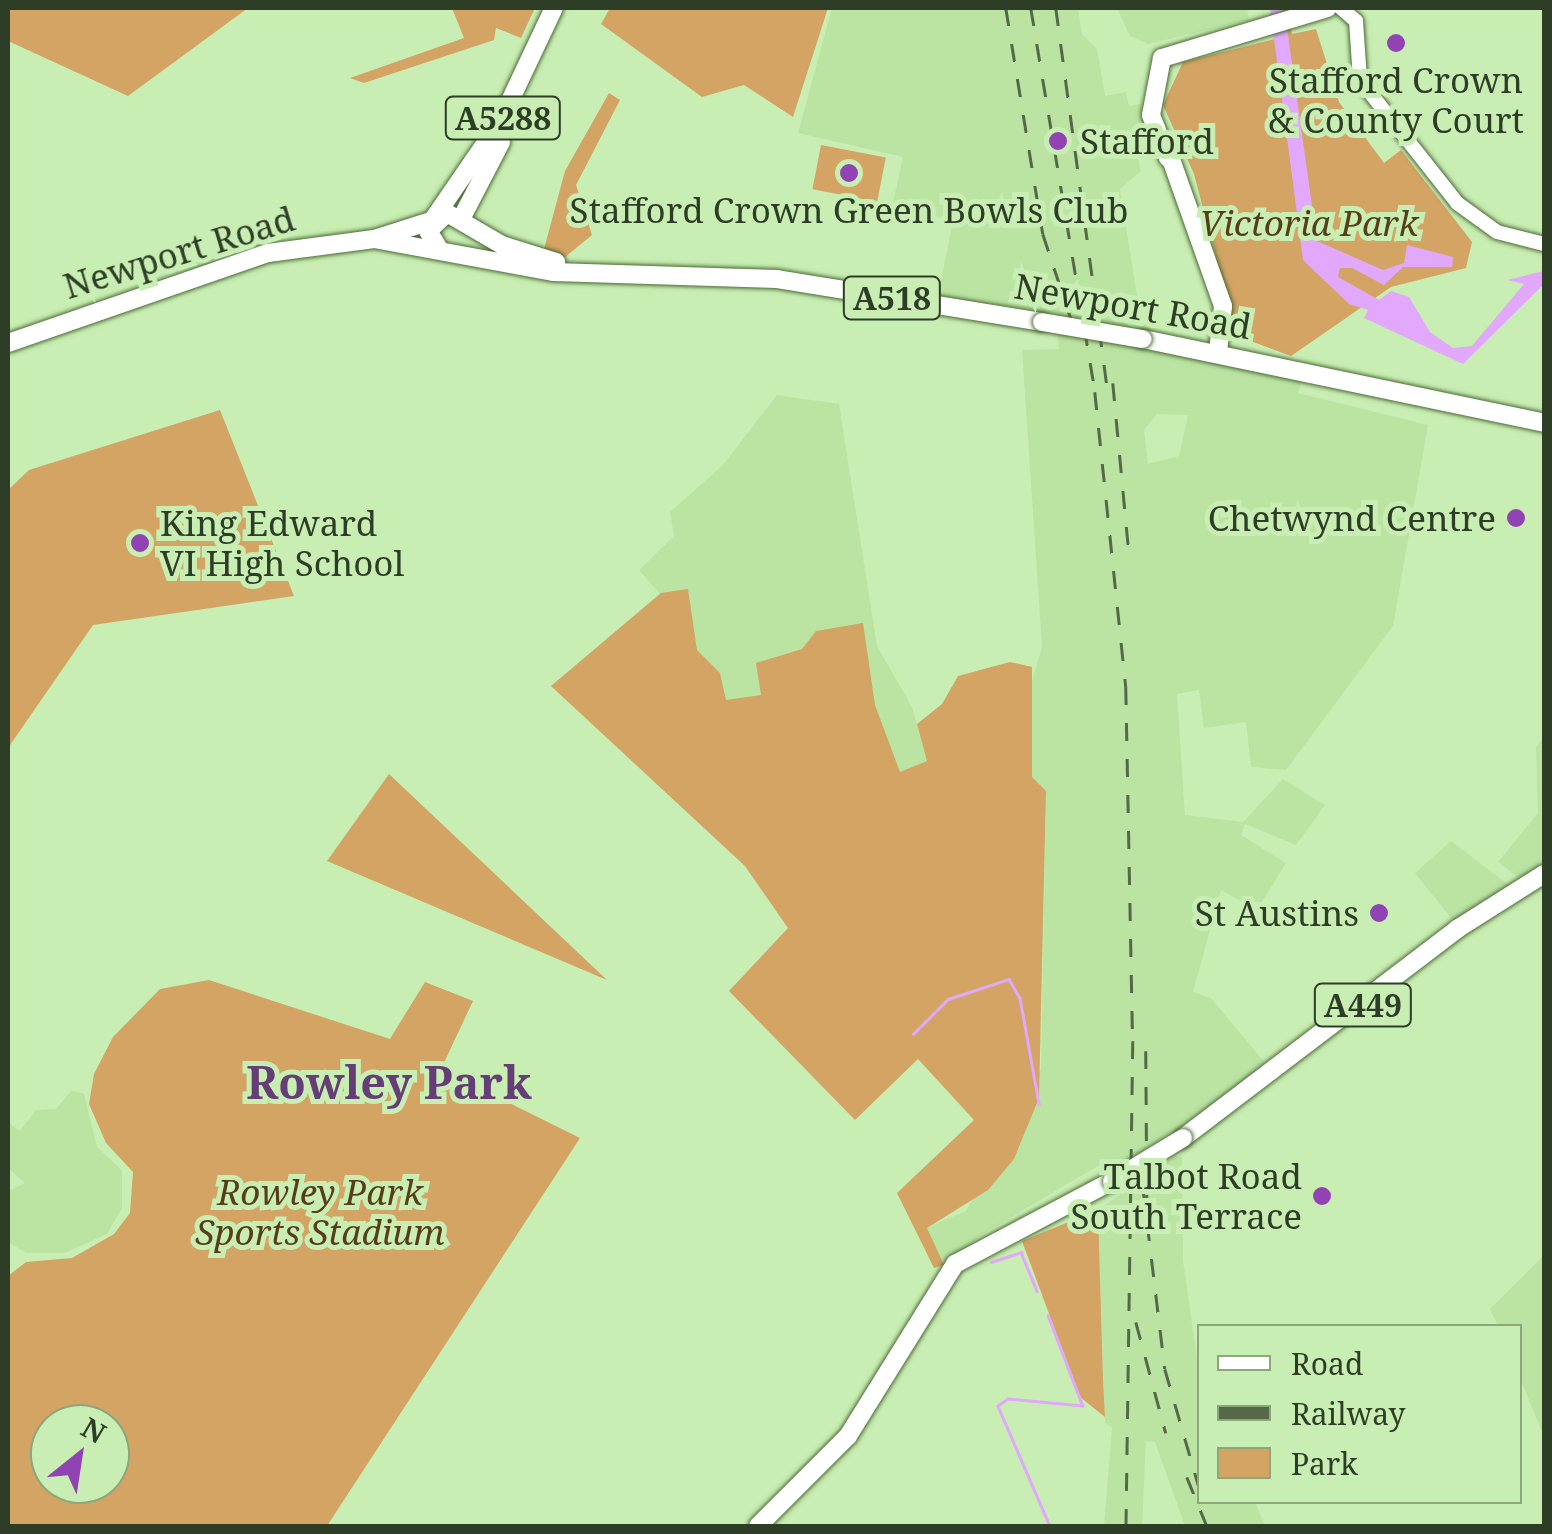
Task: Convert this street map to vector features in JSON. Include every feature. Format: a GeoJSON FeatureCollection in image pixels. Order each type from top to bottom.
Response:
{"type":"FeatureCollection","features":[{"type":"Feature","properties":{"kind":"main road","name":"A5288"},"geometry":{"type":"LineString","coordinates":[[432,220],[500,122],[554,8]]}},
{"type":"Feature","properties":{"kind":"main road","name":"A5288"},"geometry":{"type":"LineString","coordinates":[[463,222],[567,8]]}},
{"type":"Feature","properties":{"kind":"main road"},"geometry":{"type":"LineString","coordinates":[[1218,352],[1223,306],[1168,158],[1153,100],[1162,58],[1328,8]]}},
{"type":"Feature","properties":{"kind":"main road","name":"Newport Road"},"geometry":{"type":"LineString","coordinates":[[8,343],[268,252],[374,240],[432,220],[463,222],[520,253],[570,264],[777,278],[1218,352],[1362,390],[1544,424]]}},
{"type":"Feature","properties":{"kind":"main road"},"geometry":{"type":"LineString","coordinates":[[432,220],[428,236],[448,250],[463,222]]}},
{"type":"Feature","properties":{"kind":"main road","name":"Newport Road"},"geometry":{"type":"LineString","coordinates":[[374,240],[448,250],[518,268],[602,275],[706,275]]}},
{"type":"Feature","properties":{"kind":"main road"},"geometry":{"type":"LineString","coordinates":[[570,264],[602,275]]}},
{"type":"Feature","properties":{"kind":"main road","name":"A449"},"geometry":{"type":"LineString","coordinates":[[758,1526],[856,1426],[932,1293],[964,1258],[1112,1182],[1183,1138],[1456,929],[1544,874]]}},
{"type":"Feature","properties":{"kind":"street"},"geometry":{"type":"LineString","coordinates":[[1341,8],[1356,21],[1360,80],[1467,212],[1497,232],[1544,244]]}},
{"type":"Feature","properties":{"kind":"shaded area"},"geometry":{"type":"Polygon","coordinates":[[[832,8],[1078,8],[1082,34],[1097,49],[1105,96],[1126,92],[1129,106],[1141,104],[1144,122],[1147,143],[1135,145],[1141,171],[1120,189],[1141,321],[1128,324],[1130,343],[1303,378],[1298,393],[1428,425],[1393,626],[1286,770],[1251,767],[1246,722],[1204,728],[1199,690],[1177,694],[1185,815],[1243,822],[1283,779],[1325,805],[1296,845],[1245,824],[1241,835],[1286,863],[1257,910],[1221,890],[1193,992],[1211,998],[1270,1069],[1112,1170],[1103,1163],[981,1235],[944,1265],[926,1228],[966,1211],[1041,1069],[1046,791],[1032,777],[1028,694],[1042,647],[1022,350],[1059,349],[1055,313],[938,296],[953,221],[892,207],[903,157],[798,133],[832,8]],[[1157,414],[1144,430],[1148,464],[1179,456],[1188,415],[1157,414]]]}},
{"type":"Feature","properties":{"kind":"shaded area"},"geometry":{"type":"Polygon","coordinates":[[[1117,8],[1247,8],[1249,20],[1148,44],[1130,36],[1117,8]]]}},
{"type":"Feature","properties":{"kind":"shaded area"},"geometry":{"type":"Polygon","coordinates":[[[1270,8],[1281,8],[1288,35],[1317,241],[1383,270],[1404,263],[1407,245],[1453,257],[1452,267],[1403,267],[1384,285],[1352,268],[1340,268],[1338,277],[1379,300],[1391,291],[1409,297],[1430,332],[1453,348],[1472,346],[1524,284],[1507,280],[1544,271],[1544,284],[1463,364],[1364,318],[1368,310],[1349,304],[1303,260],[1270,8]]]}},
{"type":"Feature","properties":{"kind":"shaded area"},"geometry":{"type":"Polygon","coordinates":[[[777,395],[839,404],[877,646],[912,707],[967,902],[801,947],[745,866],[551,686],[660,594],[639,570],[674,536],[670,512],[723,465],[777,395]]]}},
{"type":"Feature","properties":{"kind":"shaded area"},"geometry":{"type":"Polygon","coordinates":[[[1544,736],[1544,865],[1520,879],[1498,862],[1538,813],[1536,747],[1544,736]]]}},
{"type":"Feature","properties":{"kind":"shaded area"},"geometry":{"type":"Polygon","coordinates":[[[1451,841],[1510,886],[1455,923],[1415,873],[1451,841]]]}},
{"type":"Feature","properties":{"kind":"shaded area"},"geometry":{"type":"Polygon","coordinates":[[[72,1090],[84,1094],[97,1147],[122,1170],[122,1208],[107,1234],[65,1253],[26,1253],[8,1242],[8,1191],[25,1183],[8,1168],[8,1122],[20,1131],[36,1110],[56,1109],[72,1090]]]}},
{"type":"Feature","properties":{"kind":"shaded area"},"geometry":{"type":"Polygon","coordinates":[[[1175,1156],[1182,1157],[1183,1260],[1197,1358],[1197,1504],[1256,1504],[1265,1526],[1185,1526],[1155,1442],[1146,1441],[1142,1526],[1104,1526],[1112,1427],[1105,1423],[1098,1210],[1175,1156]]]}},
{"type":"Feature","properties":{"kind":"shaded area"},"geometry":{"type":"Polygon","coordinates":[[[1544,1255],[1544,1437],[1522,1383],[1522,1324],[1497,1324],[1490,1309],[1544,1255]]]}},
{"type":"Feature","properties":{"kind":"green space"},"geometry":{"type":"Polygon","coordinates":[[[8,8],[248,8],[128,96],[8,41],[8,8]]]}},
{"type":"Feature","properties":{"kind":"green space"},"geometry":{"type":"Polygon","coordinates":[[[452,8],[535,8],[521,38],[496,28],[494,40],[364,83],[350,78],[464,38],[452,8]]]}},
{"type":"Feature","properties":{"kind":"green space"},"geometry":{"type":"Polygon","coordinates":[[[610,8],[828,8],[793,117],[744,85],[702,97],[601,24],[610,8]]]}},
{"type":"Feature","properties":{"kind":"green space","name":"Victoria Park"},"geometry":{"type":"Polygon","coordinates":[[[1281,8],[1301,8],[1287,12],[1292,34],[1316,29],[1339,102],[1384,163],[1401,150],[1472,242],[1466,268],[1391,287],[1291,356],[1237,336],[1194,174],[1163,105],[1183,62],[1287,36],[1281,8]]]}},
{"type":"Feature","properties":{"kind":"green space"},"geometry":{"type":"Polygon","coordinates":[[[609,93],[620,100],[576,185],[592,235],[564,258],[543,253],[565,171],[609,93]]]}},
{"type":"Feature","properties":{"kind":"green space","name":"Stafford Crown Green Bowls Club"},"geometry":{"type":"Polygon","coordinates":[[[821,145],[886,158],[877,202],[812,189],[821,145]]]}},
{"type":"Feature","properties":{"kind":"green space","name":"King Edward VI High School"},"geometry":{"type":"Polygon","coordinates":[[[220,410],[294,596],[93,625],[8,748],[8,490],[29,470],[220,410]]]}},
{"type":"Feature","properties":{"kind":"green space"},"geometry":{"type":"Polygon","coordinates":[[[688,589],[697,650],[720,673],[726,700],[761,695],[756,663],[802,649],[816,631],[863,623],[875,705],[900,772],[927,761],[917,724],[942,704],[958,676],[1010,662],[1032,667],[1032,777],[1046,791],[1039,1098],[1014,1159],[988,1190],[927,1228],[944,1265],[934,1268],[897,1193],[974,1120],[918,1059],[855,1120],[729,991],[788,928],[745,866],[551,686],[661,593],[688,589]]]}},
{"type":"Feature","properties":{"kind":"green space"},"geometry":{"type":"Polygon","coordinates":[[[389,774],[607,980],[327,861],[389,774]]]}},
{"type":"Feature","properties":{"kind":"green space","name":"Rowley Park Sports Stadium"},"geometry":{"type":"Polygon","coordinates":[[[209,980],[390,1039],[425,982],[473,1001],[441,1069],[580,1138],[327,1526],[8,1526],[8,1276],[26,1262],[72,1258],[114,1234],[130,1213],[133,1172],[106,1143],[89,1104],[94,1074],[113,1037],[160,989],[209,980]]]}},
{"type":"Feature","properties":{"kind":"green space"},"geometry":{"type":"Polygon","coordinates":[[[1098,1210],[1105,1417],[1080,1397],[1022,1241],[1098,1210]]]}},
{"type":"Feature","properties":{"kind":"waterway"},"geometry":{"type":"LineString","coordinates":[[913,1034],[948,999],[1009,979],[1020,998],[1039,1104]]}},
{"type":"Feature","properties":{"kind":"waterway"},"geometry":{"type":"LineString","coordinates":[[991,1262],[1021,1252],[1037,1291]]}},
{"type":"Feature","properties":{"kind":"waterway"},"geometry":{"type":"LineString","coordinates":[[1048,1315],[1083,1406],[1008,1399],[998,1406],[1050,1526]]}},
{"type":"Feature","properties":{"kind":"railway"},"geometry":{"type":"LineString","coordinates":[[1006,8],[1043,234],[1076,334]]}},
{"type":"Feature","properties":{"kind":"railway"},"geometry":{"type":"LineString","coordinates":[[1031,8],[1095,392],[1126,687],[1133,1041],[1126,1526]]}},
{"type":"Feature","properties":{"kind":"railway"},"geometry":{"type":"LineString","coordinates":[[1056,8],[1109,398]]}},
{"type":"Feature","properties":{"kind":"railway"},"geometry":{"type":"LineString","coordinates":[[1113,383],[1129,552]]}},
{"type":"Feature","properties":{"kind":"railway"},"geometry":{"type":"LineString","coordinates":[[1146,1051],[1147,1201]]}},
{"type":"Feature","properties":{"kind":"railway"},"geometry":{"type":"LineString","coordinates":[[1143,1187],[1165,1369],[1197,1480]]}},
{"type":"Feature","properties":{"kind":"railway"},"geometry":{"type":"LineString","coordinates":[[1136,1322],[1166,1433]]}},
{"type":"Feature","properties":{"kind":"railway"},"geometry":{"type":"LineString","coordinates":[[1187,1477],[1197,1502]]}},
{"type":"Feature","properties":{"kind":"railway"},"geometry":{"type":"LineString","coordinates":[[1198,1504],[1207,1526]]}},
{"type":"Feature","properties":{"kind":"place","name":"Stafford Crown & County Court"},"geometry":{"type":"Point","coordinates":[1396,43]}},
{"type":"Feature","properties":{"kind":"place","name":"Stafford"},"geometry":{"type":"Point","coordinates":[1058,141]}},
{"type":"Feature","properties":{"kind":"place","name":"Stafford Crown Green Bowls Club"},"geometry":{"type":"Point","coordinates":[849,173]}},
{"type":"Feature","properties":{"kind":"place","name":"Chetwynd Centre"},"geometry":{"type":"Point","coordinates":[1516,518]}},
{"type":"Feature","properties":{"kind":"place","name":"King Edward VI High School"},"geometry":{"type":"Point","coordinates":[140,543]}},
{"type":"Feature","properties":{"kind":"place","name":"St Austins"},"geometry":{"type":"Point","coordinates":[1379,913]}},
{"type":"Feature","properties":{"kind":"place","name":"Talbot Road South Terrace"},"geometry":{"type":"Point","coordinates":[1322,1196]}},
{"type":"Feature","properties":{"kind":"district","name":"Rowley Park"},"geometry":{"type":"Point","coordinates":[389,1082]}}]}
